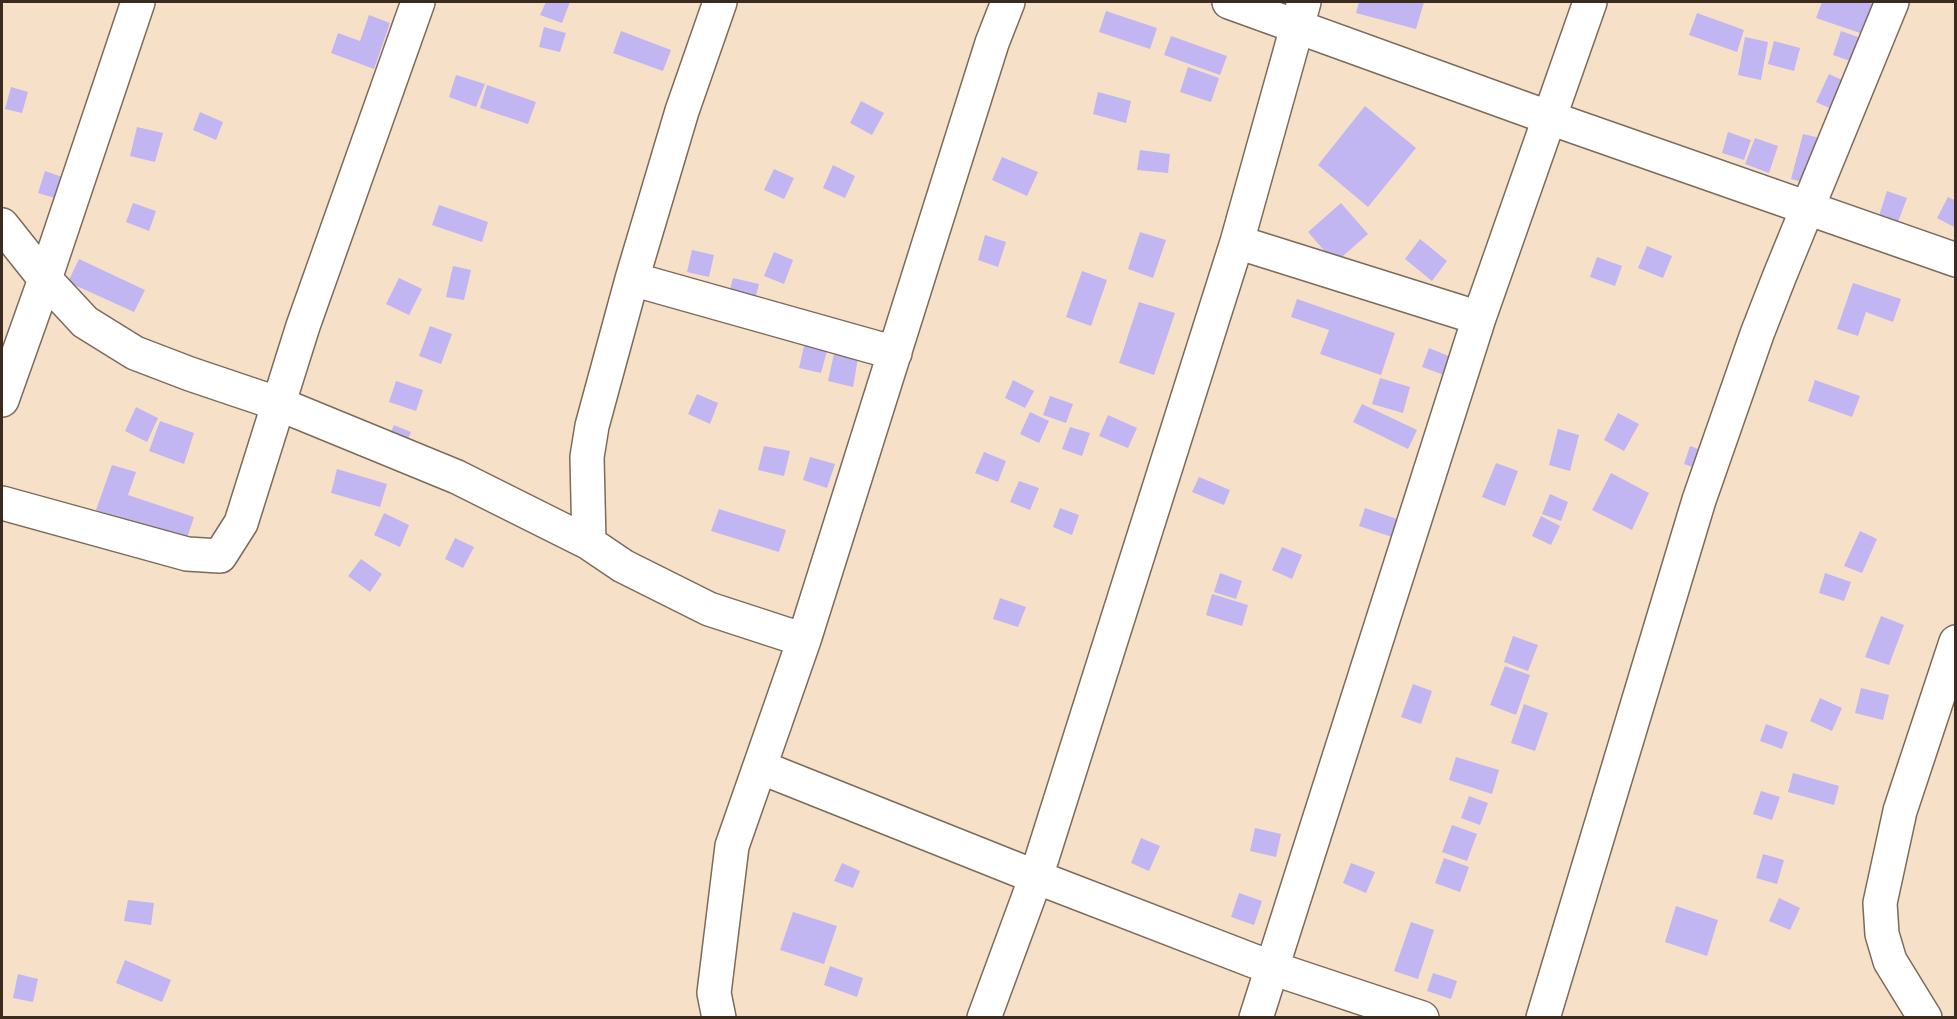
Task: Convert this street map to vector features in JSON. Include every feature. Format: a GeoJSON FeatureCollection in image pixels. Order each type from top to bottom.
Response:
{"type":"FeatureCollection","features":[{"type":"Feature","properties":{"kind":"street"},"geometry":{"type":"LineString","coordinates":[[2,400],[138,2]]}},
{"type":"Feature","properties":{"kind":"street"},"geometry":{"type":"LineString","coordinates":[[2,503],[187,554],[220,555],[241,523],[303,326],[418,2]]}},
{"type":"Feature","properties":{"kind":"street"},"geometry":{"type":"LineString","coordinates":[[589,543],[587,457],[592,426],[632,279],[682,111],[720,2]]}},
{"type":"Feature","properties":{"kind":"street"},"geometry":{"type":"LineString","coordinates":[[719,1017],[714,993],[732,846],[804,640],[992,42],[1008,2]]}},
{"type":"Feature","properties":{"kind":"street"},"geometry":{"type":"LineString","coordinates":[[1229,2],[1301,13],[1550,118],[1956,260]]}},
{"type":"Feature","properties":{"kind":"street"},"geometry":{"type":"LineString","coordinates":[[1256,1017],[1479,318],[1590,2]]}},
{"type":"Feature","properties":{"kind":"street"},"geometry":{"type":"LineString","coordinates":[[1543,1017],[1699,500],[1757,334],[1806,208],[1892,2]]}},
{"type":"Feature","properties":{"kind":"street"},"geometry":{"type":"LineString","coordinates":[[984,1017],[1036,878],[1237,242],[1301,13]]}},
{"type":"Feature","properties":{"kind":"street"},"geometry":{"type":"LineString","coordinates":[[2,225],[45,279],[85,322],[135,353],[279,404],[457,477],[589,543],[623,566],[709,609],[804,640]]}},
{"type":"Feature","properties":{"kind":"street"},"geometry":{"type":"LineString","coordinates":[[1237,242],[1479,318]]}},
{"type":"Feature","properties":{"kind":"street"},"geometry":{"type":"LineString","coordinates":[[632,279],[895,353]]}},
{"type":"Feature","properties":{"kind":"street"},"geometry":{"type":"LineString","coordinates":[[1925,1017],[1890,961],[1882,934],[1880,903],[1900,811],[1956,642]]}},
{"type":"Feature","properties":{"kind":"street"},"geometry":{"type":"LineString","coordinates":[[760,767],[1036,878],[1272,968],[1422,1017]]}},
{"type":"Feature","properties":{"kind":"building"},"geometry":{"type":"Polygon","coordinates":[[[546,2],[570,2],[562,23],[540,15],[546,2]]]}},
{"type":"Feature","properties":{"kind":"building"},"geometry":{"type":"Polygon","coordinates":[[[1359,2],[1424,2],[1416,29],[1356,13],[1359,2]]]}},
{"type":"Feature","properties":{"kind":"building"},"geometry":{"type":"Polygon","coordinates":[[[1822,2],[1873,4],[1863,34],[1816,18],[1822,2]]]}},
{"type":"Feature","properties":{"kind":"building"},"geometry":{"type":"Polygon","coordinates":[[[1106,11],[1157,28],[1150,49],[1099,32],[1106,11]]]}},
{"type":"Feature","properties":{"kind":"building"},"geometry":{"type":"Polygon","coordinates":[[[1697,13],[1744,30],[1737,52],[1689,35],[1697,13]]]}},
{"type":"Feature","properties":{"kind":"building"},"geometry":{"type":"Polygon","coordinates":[[[369,15],[390,23],[374,69],[331,53],[338,33],[360,41],[369,15]]]}},
{"type":"Feature","properties":{"kind":"building"},"geometry":{"type":"Polygon","coordinates":[[[544,27],[566,33],[560,52],[539,47],[544,27]]]}},
{"type":"Feature","properties":{"kind":"building"},"geometry":{"type":"Polygon","coordinates":[[[621,31],[671,50],[663,71],[613,53],[621,31]]]}},
{"type":"Feature","properties":{"kind":"building"},"geometry":{"type":"Polygon","coordinates":[[[1841,31],[1861,38],[1853,62],[1833,55],[1841,31]]]}},
{"type":"Feature","properties":{"kind":"building"},"geometry":{"type":"Polygon","coordinates":[[[1171,36],[1227,56],[1220,75],[1164,55],[1171,36]]]}},
{"type":"Feature","properties":{"kind":"building"},"geometry":{"type":"Polygon","coordinates":[[[1745,37],[1768,42],[1761,80],[1738,75],[1745,37]]]}},
{"type":"Feature","properties":{"kind":"building"},"geometry":{"type":"Polygon","coordinates":[[[1774,41],[1800,48],[1794,71],[1768,64],[1774,41]]]}},
{"type":"Feature","properties":{"kind":"building"},"geometry":{"type":"Polygon","coordinates":[[[1188,67],[1219,78],[1211,102],[1180,92],[1188,67]]]}},
{"type":"Feature","properties":{"kind":"building"},"geometry":{"type":"Polygon","coordinates":[[[1829,74],[1862,89],[1849,117],[1816,102],[1829,74]]]}},
{"type":"Feature","properties":{"kind":"building"},"geometry":{"type":"Polygon","coordinates":[[[456,75],[485,84],[476,107],[449,97],[456,75]]]}},
{"type":"Feature","properties":{"kind":"building"},"geometry":{"type":"Polygon","coordinates":[[[487,85],[536,102],[528,124],[480,108],[487,85]]]}},
{"type":"Feature","properties":{"kind":"building"},"geometry":{"type":"Polygon","coordinates":[[[11,87],[28,92],[22,113],[5,109],[11,87]]]}},
{"type":"Feature","properties":{"kind":"building"},"geometry":{"type":"Polygon","coordinates":[[[1098,92],[1131,101],[1126,123],[1093,114],[1098,92]]]}},
{"type":"Feature","properties":{"kind":"building"},"geometry":{"type":"Polygon","coordinates":[[[861,101],[884,113],[872,135],[850,123],[861,101]]]}},
{"type":"Feature","properties":{"kind":"building"},"geometry":{"type":"Polygon","coordinates":[[[1365,106],[1416,148],[1368,207],[1318,165],[1365,106]]]}},
{"type":"Feature","properties":{"kind":"building"},"geometry":{"type":"Polygon","coordinates":[[[200,112],[223,122],[216,140],[193,130],[200,112]]]}},
{"type":"Feature","properties":{"kind":"building"},"geometry":{"type":"Polygon","coordinates":[[[137,127],[163,133],[155,162],[130,156],[137,127]]]}},
{"type":"Feature","properties":{"kind":"building"},"geometry":{"type":"Polygon","coordinates":[[[1728,132],[1751,140],[1744,160],[1722,153],[1728,132]]]}},
{"type":"Feature","properties":{"kind":"building"},"geometry":{"type":"Polygon","coordinates":[[[1803,134],[1833,141],[1821,187],[1791,179],[1803,134]]]}},
{"type":"Feature","properties":{"kind":"building"},"geometry":{"type":"Polygon","coordinates":[[[1755,138],[1778,146],[1769,173],[1745,164],[1755,138]]]}},
{"type":"Feature","properties":{"kind":"building"},"geometry":{"type":"Polygon","coordinates":[[[1140,150],[1170,154],[1168,173],[1137,170],[1140,150]]]}},
{"type":"Feature","properties":{"kind":"building"},"geometry":{"type":"Polygon","coordinates":[[[1002,157],[1038,172],[1027,196],[992,180],[1002,157]]]}},
{"type":"Feature","properties":{"kind":"building"},"geometry":{"type":"Polygon","coordinates":[[[833,165],[855,176],[845,198],[823,188],[833,165]]]}},
{"type":"Feature","properties":{"kind":"building"},"geometry":{"type":"Polygon","coordinates":[[[774,169],[794,178],[784,199],[764,190],[774,169]]]}},
{"type":"Feature","properties":{"kind":"building"},"geometry":{"type":"Polygon","coordinates":[[[45,171],[65,178],[58,199],[38,193],[45,171]]]}},
{"type":"Feature","properties":{"kind":"building"},"geometry":{"type":"Polygon","coordinates":[[[1887,191],[1907,198],[1898,222],[1879,216],[1887,191]]]}},
{"type":"Feature","properties":{"kind":"building"},"geometry":{"type":"Polygon","coordinates":[[[1948,197],[1956,201],[1956,228],[1937,218],[1948,197]]]}},
{"type":"Feature","properties":{"kind":"building"},"geometry":{"type":"Polygon","coordinates":[[[133,203],[156,211],[149,231],[126,222],[133,203]]]}},
{"type":"Feature","properties":{"kind":"building"},"geometry":{"type":"Polygon","coordinates":[[[1341,203],[1368,234],[1335,263],[1308,232],[1341,203]]]}},
{"type":"Feature","properties":{"kind":"building"},"geometry":{"type":"Polygon","coordinates":[[[439,205],[488,222],[482,242],[432,225],[439,205]]]}},
{"type":"Feature","properties":{"kind":"building"},"geometry":{"type":"Polygon","coordinates":[[[1140,232],[1166,240],[1153,278],[1128,269],[1140,232]]]}},
{"type":"Feature","properties":{"kind":"building"},"geometry":{"type":"Polygon","coordinates":[[[985,235],[1006,242],[998,267],[978,260],[985,235]]]}},
{"type":"Feature","properties":{"kind":"building"},"geometry":{"type":"Polygon","coordinates":[[[1420,239],[1447,261],[1432,281],[1405,259],[1420,239]]]}},
{"type":"Feature","properties":{"kind":"building"},"geometry":{"type":"Polygon","coordinates":[[[1647,246],[1672,256],[1663,278],[1638,268],[1647,246]]]}},
{"type":"Feature","properties":{"kind":"building"},"geometry":{"type":"Polygon","coordinates":[[[692,250],[714,255],[709,277],[687,272],[692,250]]]}},
{"type":"Feature","properties":{"kind":"building"},"geometry":{"type":"Polygon","coordinates":[[[774,252],[793,260],[784,284],[764,276],[774,252]]]}},
{"type":"Feature","properties":{"kind":"building"},"geometry":{"type":"Polygon","coordinates":[[[1597,257],[1622,266],[1615,286],[1590,277],[1597,257]]]}},
{"type":"Feature","properties":{"kind":"building"},"geometry":{"type":"Polygon","coordinates":[[[79,259],[145,290],[134,312],[68,282],[79,259]]]}},
{"type":"Feature","properties":{"kind":"building"},"geometry":{"type":"Polygon","coordinates":[[[453,266],[471,270],[464,300],[446,297],[453,266]]]}},
{"type":"Feature","properties":{"kind":"building"},"geometry":{"type":"Polygon","coordinates":[[[1082,271],[1107,280],[1091,326],[1066,317],[1082,271]]]}},
{"type":"Feature","properties":{"kind":"building"},"geometry":{"type":"Polygon","coordinates":[[[399,278],[422,289],[409,315],[386,304],[399,278]]]}},
{"type":"Feature","properties":{"kind":"building"},"geometry":{"type":"Polygon","coordinates":[[[733,278],[759,284],[753,307],[727,300],[733,278]]]}},
{"type":"Feature","properties":{"kind":"building"},"geometry":{"type":"Polygon","coordinates":[[[1853,283],[1901,299],[1893,322],[1866,312],[1858,336],[1837,329],[1853,283]]]}},
{"type":"Feature","properties":{"kind":"building"},"geometry":{"type":"Polygon","coordinates":[[[1297,299],[1395,333],[1381,375],[1320,354],[1329,330],[1291,317],[1297,299]]]}},
{"type":"Feature","properties":{"kind":"building"},"geometry":{"type":"Polygon","coordinates":[[[1139,302],[1175,313],[1154,375],[1119,363],[1139,302]]]}},
{"type":"Feature","properties":{"kind":"building"},"geometry":{"type":"Polygon","coordinates":[[[430,326],[452,334],[441,364],[419,356],[430,326]]]}},
{"type":"Feature","properties":{"kind":"building"},"geometry":{"type":"Polygon","coordinates":[[[805,342],[828,347],[821,373],[799,368],[805,342]]]}},
{"type":"Feature","properties":{"kind":"building"},"geometry":{"type":"Polygon","coordinates":[[[1429,348],[1451,357],[1444,375],[1422,367],[1429,348]]]}},
{"type":"Feature","properties":{"kind":"building"},"geometry":{"type":"Polygon","coordinates":[[[834,354],[858,358],[853,387],[828,381],[834,354]]]}},
{"type":"Feature","properties":{"kind":"building"},"geometry":{"type":"Polygon","coordinates":[[[1380,378],[1410,387],[1403,413],[1372,404],[1380,378]]]}},
{"type":"Feature","properties":{"kind":"building"},"geometry":{"type":"Polygon","coordinates":[[[1013,380],[1034,391],[1025,408],[1005,398],[1013,380]]]}},
{"type":"Feature","properties":{"kind":"building"},"geometry":{"type":"Polygon","coordinates":[[[1815,380],[1860,396],[1852,417],[1808,401],[1815,380]]]}},
{"type":"Feature","properties":{"kind":"building"},"geometry":{"type":"Polygon","coordinates":[[[396,381],[423,390],[416,411],[389,402],[396,381]]]}},
{"type":"Feature","properties":{"kind":"building"},"geometry":{"type":"Polygon","coordinates":[[[697,394],[718,403],[710,424],[688,414],[697,394]]]}},
{"type":"Feature","properties":{"kind":"building"},"geometry":{"type":"Polygon","coordinates":[[[1050,396],[1073,404],[1066,423],[1043,415],[1050,396]]]}},
{"type":"Feature","properties":{"kind":"building"},"geometry":{"type":"Polygon","coordinates":[[[1362,404],[1417,430],[1408,449],[1353,422],[1362,404]]]}},
{"type":"Feature","properties":{"kind":"building"},"geometry":{"type":"Polygon","coordinates":[[[136,407],[158,418],[147,442],[125,431],[136,407]]]}},
{"type":"Feature","properties":{"kind":"building"},"geometry":{"type":"Polygon","coordinates":[[[1030,412],[1049,421],[1039,443],[1020,434],[1030,412]]]}},
{"type":"Feature","properties":{"kind":"building"},"geometry":{"type":"Polygon","coordinates":[[[1618,413],[1639,424],[1624,451],[1604,440],[1618,413]]]}},
{"type":"Feature","properties":{"kind":"building"},"geometry":{"type":"Polygon","coordinates":[[[1108,415],[1137,428],[1128,448],[1099,436],[1108,415]]]}},
{"type":"Feature","properties":{"kind":"building"},"geometry":{"type":"Polygon","coordinates":[[[160,421],[194,433],[184,464],[149,451],[160,421]]]}},
{"type":"Feature","properties":{"kind":"building"},"geometry":{"type":"Polygon","coordinates":[[[394,425],[411,432],[396,464],[379,457],[394,425]]]}},
{"type":"Feature","properties":{"kind":"building"},"geometry":{"type":"Polygon","coordinates":[[[1070,427],[1090,433],[1082,456],[1062,449],[1070,427]]]}},
{"type":"Feature","properties":{"kind":"building"},"geometry":{"type":"Polygon","coordinates":[[[1558,429],[1579,435],[1570,471],[1549,465],[1558,429]]]}},
{"type":"Feature","properties":{"kind":"building"},"geometry":{"type":"Polygon","coordinates":[[[764,446],[790,451],[784,476],[758,470],[764,446]]]}},
{"type":"Feature","properties":{"kind":"building"},"geometry":{"type":"Polygon","coordinates":[[[1690,446],[1713,454],[1706,472],[1684,464],[1690,446]]]}},
{"type":"Feature","properties":{"kind":"building"},"geometry":{"type":"Polygon","coordinates":[[[984,452],[1006,461],[998,482],[975,473],[984,452]]]}},
{"type":"Feature","properties":{"kind":"building"},"geometry":{"type":"Polygon","coordinates":[[[810,457],[835,464],[827,488],[803,480],[810,457]]]}},
{"type":"Feature","properties":{"kind":"building"},"geometry":{"type":"Polygon","coordinates":[[[1496,463],[1518,471],[1505,506],[1482,497],[1496,463]]]}},
{"type":"Feature","properties":{"kind":"building"},"geometry":{"type":"Polygon","coordinates":[[[112,465],[136,472],[128,495],[194,517],[186,541],[96,510],[112,465]]]}},
{"type":"Feature","properties":{"kind":"building"},"geometry":{"type":"Polygon","coordinates":[[[337,469],[387,484],[380,507],[331,493],[337,469]]]}},
{"type":"Feature","properties":{"kind":"building"},"geometry":{"type":"Polygon","coordinates":[[[1611,473],[1649,493],[1632,530],[1592,510],[1611,473]]]}},
{"type":"Feature","properties":{"kind":"building"},"geometry":{"type":"Polygon","coordinates":[[[1199,477],[1230,490],[1224,505],[1192,492],[1199,477]]]}},
{"type":"Feature","properties":{"kind":"building"},"geometry":{"type":"Polygon","coordinates":[[[1019,481],[1039,488],[1030,510],[1010,502],[1019,481]]]}},
{"type":"Feature","properties":{"kind":"building"},"geometry":{"type":"Polygon","coordinates":[[[1550,494],[1568,502],[1561,521],[1542,514],[1550,494]]]}},
{"type":"Feature","properties":{"kind":"building"},"geometry":{"type":"Polygon","coordinates":[[[1060,508],[1079,515],[1072,535],[1053,527],[1060,508]]]}},
{"type":"Feature","properties":{"kind":"building"},"geometry":{"type":"Polygon","coordinates":[[[1365,508],[1397,519],[1392,537],[1359,526],[1365,508]]]}},
{"type":"Feature","properties":{"kind":"building"},"geometry":{"type":"Polygon","coordinates":[[[719,509],[786,530],[779,552],[711,531],[719,509]]]}},
{"type":"Feature","properties":{"kind":"building"},"geometry":{"type":"Polygon","coordinates":[[[384,513],[409,525],[400,547],[374,535],[384,513]]]}},
{"type":"Feature","properties":{"kind":"building"},"geometry":{"type":"Polygon","coordinates":[[[1541,516],[1560,526],[1551,545],[1532,536],[1541,516]]]}},
{"type":"Feature","properties":{"kind":"building"},"geometry":{"type":"Polygon","coordinates":[[[1860,531],[1877,539],[1862,573],[1844,566],[1860,531]]]}},
{"type":"Feature","properties":{"kind":"building"},"geometry":{"type":"Polygon","coordinates":[[[455,538],[474,547],[463,568],[445,559],[455,538]]]}},
{"type":"Feature","properties":{"kind":"building"},"geometry":{"type":"Polygon","coordinates":[[[1282,547],[1302,555],[1292,579],[1272,570],[1282,547]]]}},
{"type":"Feature","properties":{"kind":"building"},"geometry":{"type":"Polygon","coordinates":[[[361,559],[382,574],[370,592],[348,576],[361,559]]]}},
{"type":"Feature","properties":{"kind":"building"},"geometry":{"type":"Polygon","coordinates":[[[1220,573],[1242,581],[1236,599],[1214,592],[1220,573]]]}},
{"type":"Feature","properties":{"kind":"building"},"geometry":{"type":"Polygon","coordinates":[[[1825,573],[1851,582],[1844,601],[1819,593],[1825,573]]]}},
{"type":"Feature","properties":{"kind":"building"},"geometry":{"type":"Polygon","coordinates":[[[1212,594],[1248,605],[1242,626],[1206,615],[1212,594]]]}},
{"type":"Feature","properties":{"kind":"building"},"geometry":{"type":"Polygon","coordinates":[[[1000,598],[1026,607],[1018,627],[993,619],[1000,598]]]}},
{"type":"Feature","properties":{"kind":"building"},"geometry":{"type":"Polygon","coordinates":[[[1881,616],[1904,625],[1889,665],[1865,657],[1881,616]]]}},
{"type":"Feature","properties":{"kind":"building"},"geometry":{"type":"Polygon","coordinates":[[[1513,636],[1538,645],[1528,671],[1504,662],[1513,636]]]}},
{"type":"Feature","properties":{"kind":"building"},"geometry":{"type":"Polygon","coordinates":[[[1505,666],[1530,675],[1516,715],[1490,705],[1505,666]]]}},
{"type":"Feature","properties":{"kind":"building"},"geometry":{"type":"Polygon","coordinates":[[[1413,684],[1432,691],[1421,724],[1401,717],[1413,684]]]}},
{"type":"Feature","properties":{"kind":"building"},"geometry":{"type":"Polygon","coordinates":[[[1861,688],[1889,695],[1883,720],[1855,713],[1861,688]]]}},
{"type":"Feature","properties":{"kind":"building"},"geometry":{"type":"Polygon","coordinates":[[[1820,698],[1842,708],[1832,731],[1810,721],[1820,698]]]}},
{"type":"Feature","properties":{"kind":"building"},"geometry":{"type":"Polygon","coordinates":[[[1524,704],[1548,713],[1535,751],[1511,743],[1524,704]]]}},
{"type":"Feature","properties":{"kind":"building"},"geometry":{"type":"Polygon","coordinates":[[[1766,724],[1788,732],[1782,749],[1760,741],[1766,724]]]}},
{"type":"Feature","properties":{"kind":"building"},"geometry":{"type":"Polygon","coordinates":[[[1456,757],[1499,770],[1492,794],[1449,780],[1456,757]]]}},
{"type":"Feature","properties":{"kind":"building"},"geometry":{"type":"Polygon","coordinates":[[[1793,773],[1839,786],[1834,805],[1788,792],[1793,773]]]}},
{"type":"Feature","properties":{"kind":"building"},"geometry":{"type":"Polygon","coordinates":[[[1761,791],[1780,797],[1772,820],[1753,814],[1761,791]]]}},
{"type":"Feature","properties":{"kind":"building"},"geometry":{"type":"Polygon","coordinates":[[[1469,796],[1488,803],[1480,825],[1461,818],[1469,796]]]}},
{"type":"Feature","properties":{"kind":"building"},"geometry":{"type":"Polygon","coordinates":[[[1452,825],[1477,834],[1467,861],[1442,852],[1452,825]]]}},
{"type":"Feature","properties":{"kind":"building"},"geometry":{"type":"Polygon","coordinates":[[[1255,828],[1281,834],[1276,857],[1250,851],[1255,828]]]}},
{"type":"Feature","properties":{"kind":"building"},"geometry":{"type":"Polygon","coordinates":[[[1141,838],[1160,846],[1149,871],[1131,863],[1141,838]]]}},
{"type":"Feature","properties":{"kind":"building"},"geometry":{"type":"Polygon","coordinates":[[[1763,854],[1784,860],[1777,884],[1756,878],[1763,854]]]}},
{"type":"Feature","properties":{"kind":"building"},"geometry":{"type":"Polygon","coordinates":[[[1444,858],[1469,867],[1460,892],[1435,883],[1444,858]]]}},
{"type":"Feature","properties":{"kind":"building"},"geometry":{"type":"Polygon","coordinates":[[[842,863],[860,871],[853,888],[834,881],[842,863]]]}},
{"type":"Feature","properties":{"kind":"building"},"geometry":{"type":"Polygon","coordinates":[[[1351,863],[1375,872],[1366,893],[1343,883],[1351,863]]]}},
{"type":"Feature","properties":{"kind":"building"},"geometry":{"type":"Polygon","coordinates":[[[1239,893],[1262,901],[1254,925],[1231,917],[1239,893]]]}},
{"type":"Feature","properties":{"kind":"building"},"geometry":{"type":"Polygon","coordinates":[[[1779,898],[1800,908],[1790,930],[1769,921],[1779,898]]]}},
{"type":"Feature","properties":{"kind":"building"},"geometry":{"type":"Polygon","coordinates":[[[128,900],[154,903],[151,925],[124,921],[128,900]]]}},
{"type":"Feature","properties":{"kind":"building"},"geometry":{"type":"Polygon","coordinates":[[[1676,906],[1718,920],[1707,956],[1665,942],[1676,906]]]}},
{"type":"Feature","properties":{"kind":"building"},"geometry":{"type":"Polygon","coordinates":[[[793,912],[837,926],[824,964],[780,950],[793,912]]]}},
{"type":"Feature","properties":{"kind":"building"},"geometry":{"type":"Polygon","coordinates":[[[1411,922],[1434,930],[1418,979],[1394,971],[1411,922]]]}},
{"type":"Feature","properties":{"kind":"building"},"geometry":{"type":"Polygon","coordinates":[[[125,960],[171,980],[162,1002],[116,983],[125,960]]]}},
{"type":"Feature","properties":{"kind":"building"},"geometry":{"type":"Polygon","coordinates":[[[830,966],[863,978],[857,997],[824,985],[830,966]]]}},
{"type":"Feature","properties":{"kind":"building"},"geometry":{"type":"Polygon","coordinates":[[[1433,973],[1457,981],[1451,999],[1427,991],[1433,973]]]}},
{"type":"Feature","properties":{"kind":"building"},"geometry":{"type":"Polygon","coordinates":[[[18,974],[38,979],[33,1002],[13,998],[18,974]]]}}]}
